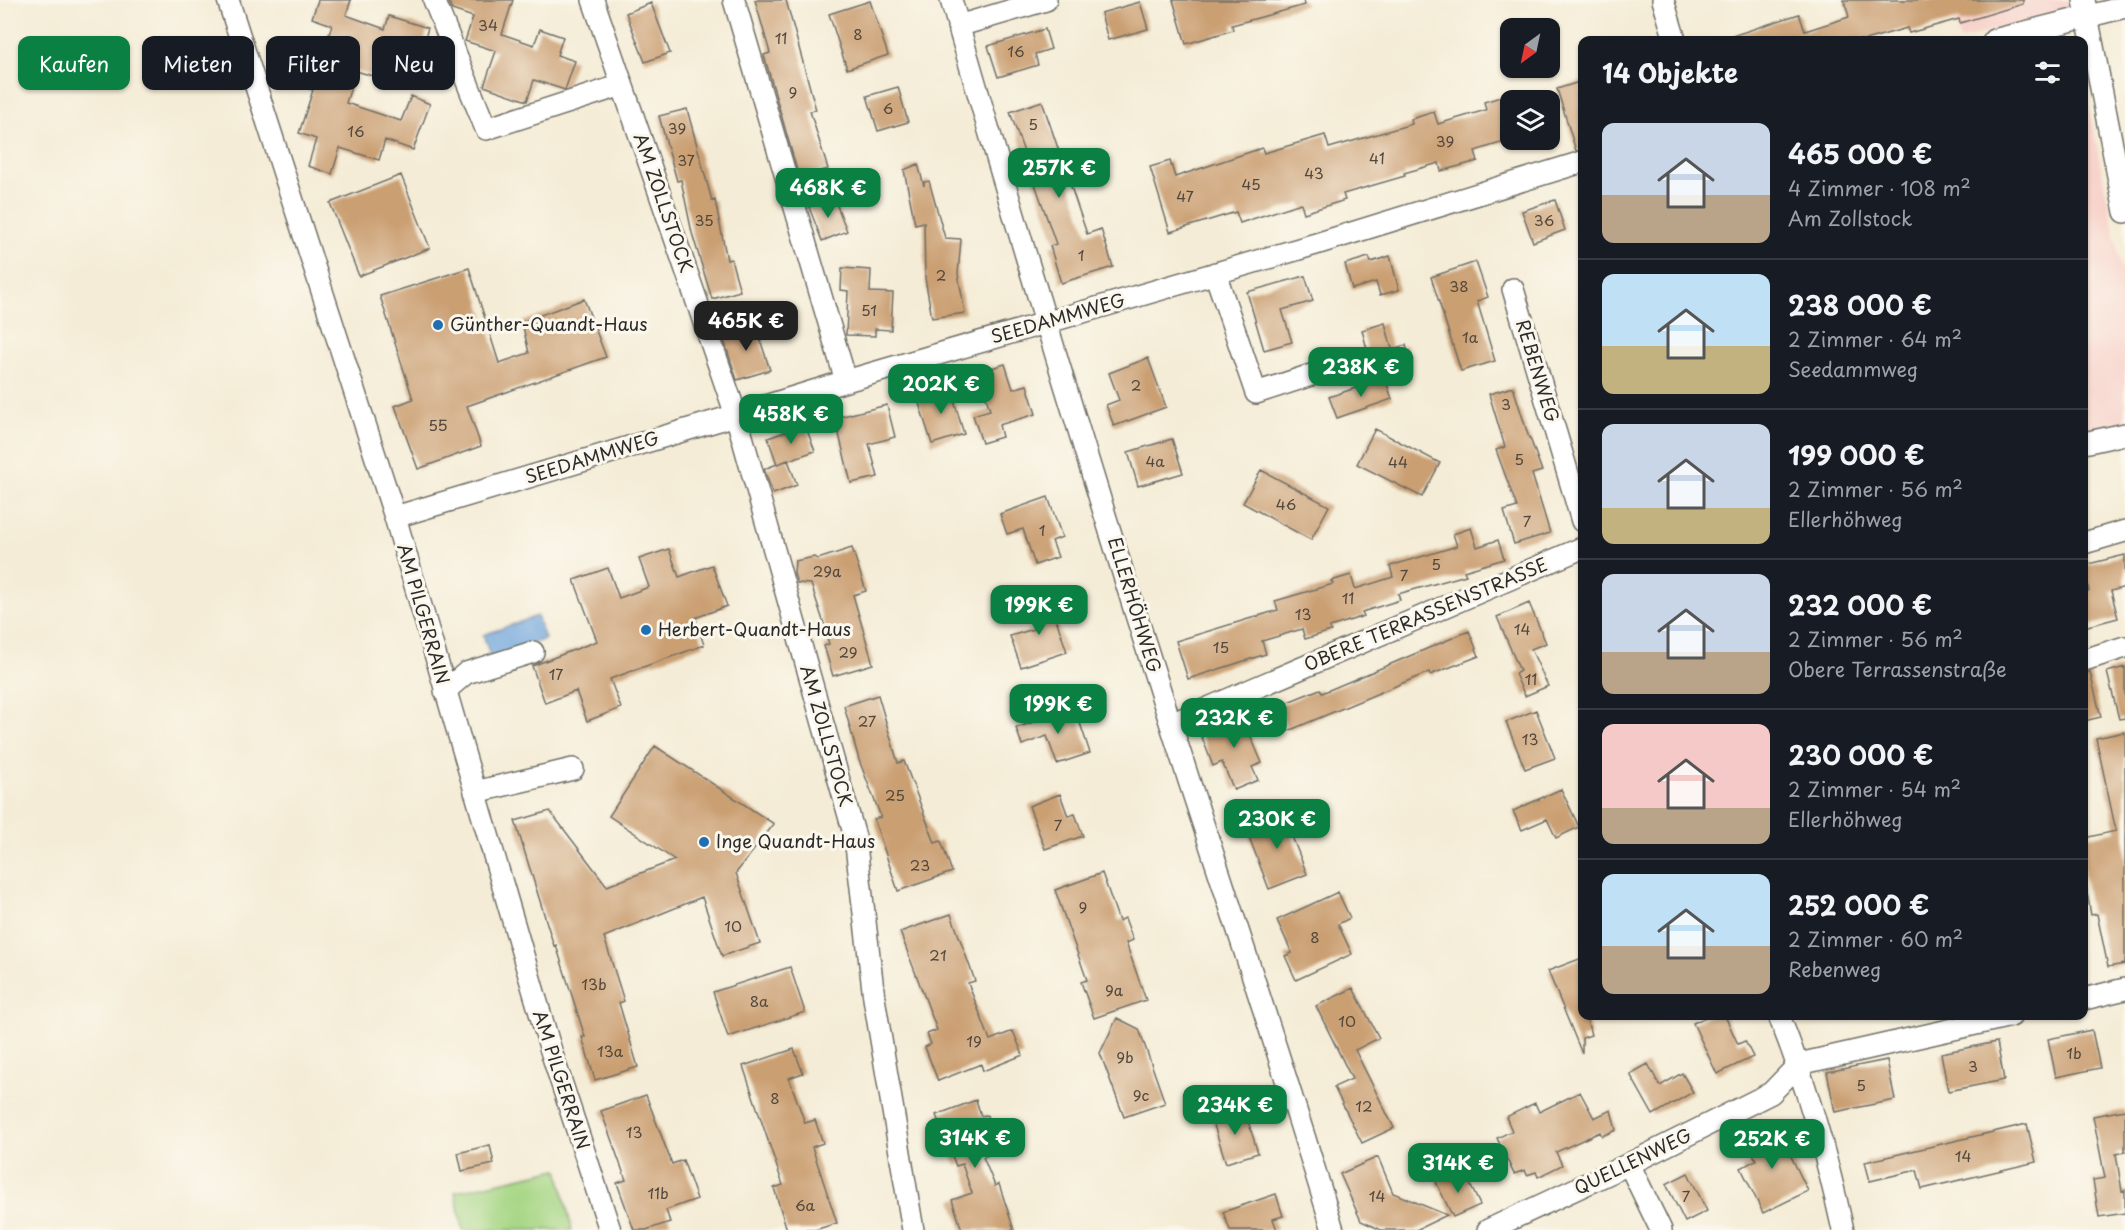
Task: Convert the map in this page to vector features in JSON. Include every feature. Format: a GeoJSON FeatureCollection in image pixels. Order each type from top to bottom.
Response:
{"type":"FeatureCollection","features":[{"type":"Feature","properties":{"kind":"street","name":"AM PILGERRAIN"},"geometry":{"type":"LineString","coordinates":[[228,0],[395,517],[552,1054],[610,1230]]}},
{"type":"Feature","properties":{"kind":"street"},"geometry":{"type":"LineString","coordinates":[[434,0],[486,129],[622,85]]}},
{"type":"Feature","properties":{"kind":"street","name":"AM ZOLLSTOCK"},"geometry":{"type":"LineString","coordinates":[[593,0],[736,416],[855,837],[874,998],[913,1230]]}},
{"type":"Feature","properties":{"kind":"street"},"geometry":{"type":"LineString","coordinates":[[734,0],[846,381]]}},
{"type":"Feature","properties":{"kind":"street","name":"ELLERHÖHWEG"},"geometry":{"type":"LineString","coordinates":[[951,0],[1045,323],[1171,724],[1300,1119],[1333,1230]]}},
{"type":"Feature","properties":{"kind":"street"},"geometry":{"type":"LineString","coordinates":[[958,26],[1046,0]]}},
{"type":"Feature","properties":{"kind":"street"},"geometry":{"type":"LineString","coordinates":[[1663,0],[1674,36]]}},
{"type":"Feature","properties":{"kind":"street"},"geometry":{"type":"LineString","coordinates":[[2026,36],[2050,33],[2086,8],[2125,7]]}},
{"type":"Feature","properties":{"kind":"street"},"geometry":{"type":"LineString","coordinates":[[2086,8],[2121,175],[2125,212]]}},
{"type":"Feature","properties":{"kind":"street","name":"SEEDAMMWEG"},"geometry":{"type":"LineString","coordinates":[[395,517],[1578,163]]}},
{"type":"Feature","properties":{"kind":"street"},"geometry":{"type":"LineString","coordinates":[[1215,273],[1257,393],[1351,362]]}},
{"type":"Feature","properties":{"kind":"street","name":"REBENWEG"},"geometry":{"type":"LineString","coordinates":[[1513,289],[1578,508]]}},
{"type":"Feature","properties":{"kind":"street"},"geometry":{"type":"LineString","coordinates":[[2088,442],[2125,434]]}},
{"type":"Feature","properties":{"kind":"street"},"geometry":{"type":"LineString","coordinates":[[2088,542],[2125,531]]}},
{"type":"Feature","properties":{"kind":"street","name":"OBERE TERRASSENSTRASSE"},"geometry":{"type":"LineString","coordinates":[[1171,724],[1578,550]]}},
{"type":"Feature","properties":{"kind":"street"},"geometry":{"type":"LineString","coordinates":[[2088,659],[2125,646]]}},
{"type":"Feature","properties":{"kind":"street"},"geometry":{"type":"LineString","coordinates":[[445,692],[466,673],[533,652]]}},
{"type":"Feature","properties":{"kind":"street"},"geometry":{"type":"LineString","coordinates":[[475,792],[573,769]]}},
{"type":"Feature","properties":{"kind":"street"},"geometry":{"type":"LineString","coordinates":[[2088,998],[2125,989]]}},
{"type":"Feature","properties":{"kind":"street"},"geometry":{"type":"LineString","coordinates":[[1781,1020],[1799,1064],[1832,1178],[1843,1230]]}},
{"type":"Feature","properties":{"kind":"street"},"geometry":{"type":"LineString","coordinates":[[1799,1064],[1992,1020]]}},
{"type":"Feature","properties":{"kind":"street","name":"QUELLENWEG"},"geometry":{"type":"LineString","coordinates":[[1488,1230],[1629,1164],[1772,1093],[1799,1064]]}},
{"type":"Feature","properties":{"kind":"street"},"geometry":{"type":"LineString","coordinates":[[1629,1164],[1661,1230]]}},
{"type":"Feature","properties":{"kind":"shaded area"},"geometry":{"type":"Polygon","coordinates":[[[1947,0],[2070,0],[2072,9],[1974,36],[1959,36],[1947,0]]]}},
{"type":"Feature","properties":{"kind":"shaded area"},"geometry":{"type":"Polygon","coordinates":[[[2088,103],[2125,286],[2125,422],[2088,429],[2088,103]]]}},
{"type":"Feature","properties":{"kind":"green space"},"geometry":{"type":"Polygon","coordinates":[[[558,1169],[572,1230],[463,1230],[455,1192],[558,1169]]]}},
{"type":"Feature","properties":{"kind":"water"},"geometry":{"type":"Polygon","coordinates":[[[537,616],[545,639],[491,658],[483,635],[537,616]]]}},
{"type":"Feature","properties":{"kind":"building"},"geometry":{"type":"Polygon","coordinates":[[[318,0],[351,0],[346,15],[385,29],[389,16],[428,28],[426,36],[372,36],[372,76],[360,72],[360,36],[328,36],[332,25],[312,18],[318,0]]]}},
{"type":"Feature","properties":{"kind":"building"},"geometry":{"type":"Polygon","coordinates":[[[448,0],[513,0],[502,34],[534,45],[540,29],[563,37],[557,55],[575,61],[565,90],[534,80],[527,101],[484,86],[496,51],[465,41],[473,17],[452,10],[448,0]]]}},
{"type":"Feature","properties":{"kind":"building"},"geometry":{"type":"Polygon","coordinates":[[[755,0],[786,0],[816,110],[810,111],[828,169],[799,177],[764,55],[770,53],[755,0]]]}},
{"type":"Feature","properties":{"kind":"building"},"geometry":{"type":"Polygon","coordinates":[[[1173,0],[1304,0],[1305,5],[1232,25],[1233,30],[1186,44],[1173,0]]]}},
{"type":"Feature","properties":{"kind":"building"},"geometry":{"type":"Polygon","coordinates":[[[1844,0],[2023,0],[2023,4],[1960,23],[1959,19],[1909,33],[1907,28],[1879,36],[1732,36],[1799,14],[1805,31],[1849,17],[1844,0]]]}},
{"type":"Feature","properties":{"kind":"building"},"geometry":{"type":"Polygon","coordinates":[[[870,1],[888,55],[847,69],[829,14],[870,1]]]}},
{"type":"Feature","properties":{"kind":"building"},"geometry":{"type":"Polygon","coordinates":[[[1140,2],[1148,29],[1108,40],[1101,13],[1140,2]]]}},
{"type":"Feature","properties":{"kind":"building"},"geometry":{"type":"Polygon","coordinates":[[[651,3],[670,53],[645,62],[626,13],[651,3]]]}},
{"type":"Feature","properties":{"kind":"building"},"geometry":{"type":"Polygon","coordinates":[[[1045,29],[1051,49],[1035,54],[1038,65],[998,77],[988,46],[1045,29]]]}},
{"type":"Feature","properties":{"kind":"building"},"geometry":{"type":"Polygon","coordinates":[[[1578,82],[1578,151],[1576,151],[1560,99],[1560,90],[1557,90],[1578,82]]]}},
{"type":"Feature","properties":{"kind":"building"},"geometry":{"type":"Polygon","coordinates":[[[898,87],[908,122],[878,131],[867,96],[898,87]]]}},
{"type":"Feature","properties":{"kind":"building"},"geometry":{"type":"Polygon","coordinates":[[[313,90],[350,90],[346,103],[401,121],[411,96],[430,104],[413,150],[385,140],[379,160],[340,148],[332,174],[308,166],[316,139],[299,133],[313,90]]]}},
{"type":"Feature","properties":{"kind":"building"},"geometry":{"type":"Polygon","coordinates":[[[1500,97],[1500,143],[1475,151],[1478,161],[1441,171],[1439,163],[1404,173],[1405,176],[1343,194],[1345,200],[1304,213],[1301,203],[1240,223],[1236,212],[1170,232],[1150,167],[1170,161],[1175,177],[1262,148],[1264,153],[1325,135],[1329,148],[1412,124],[1411,119],[1434,112],[1438,124],[1486,110],[1484,102],[1500,97]]]}},
{"type":"Feature","properties":{"kind":"building"},"geometry":{"type":"Polygon","coordinates":[[[1042,101],[1087,234],[1101,229],[1113,267],[1061,283],[1050,246],[1056,244],[1010,112],[1042,101]]]}},
{"type":"Feature","properties":{"kind":"building"},"geometry":{"type":"Polygon","coordinates":[[[687,109],[712,201],[715,200],[727,260],[731,259],[740,291],[712,299],[692,233],[681,180],[677,181],[659,116],[687,109]]]}},
{"type":"Feature","properties":{"kind":"building"},"geometry":{"type":"Polygon","coordinates":[[[918,164],[924,186],[924,182],[929,181],[945,238],[961,239],[958,274],[965,313],[932,318],[925,278],[924,222],[915,224],[904,170],[918,164]]]}},
{"type":"Feature","properties":{"kind":"building"},"geometry":{"type":"Polygon","coordinates":[[[401,175],[430,248],[359,276],[330,203],[401,175]]]}},
{"type":"Feature","properties":{"kind":"building"},"geometry":{"type":"Polygon","coordinates":[[[834,198],[847,231],[822,241],[809,207],[834,198]]]}},
{"type":"Feature","properties":{"kind":"building"},"geometry":{"type":"Polygon","coordinates":[[[1555,200],[1565,230],[1533,242],[1522,211],[1555,200]]]}},
{"type":"Feature","properties":{"kind":"building"},"geometry":{"type":"Polygon","coordinates":[[[1390,256],[1399,290],[1380,295],[1376,282],[1352,289],[1345,264],[1369,257],[1371,262],[1390,256]]]}},
{"type":"Feature","properties":{"kind":"building"},"geometry":{"type":"Polygon","coordinates":[[[1476,262],[1488,297],[1477,301],[1495,361],[1461,371],[1431,277],[1476,262]]]}},
{"type":"Feature","properties":{"kind":"building"},"geometry":{"type":"Polygon","coordinates":[[[469,268],[499,363],[529,353],[522,322],[584,299],[606,357],[467,406],[481,446],[418,469],[395,406],[413,399],[380,296],[469,268]]]}},
{"type":"Feature","properties":{"kind":"building"},"geometry":{"type":"Polygon","coordinates":[[[842,268],[871,270],[870,292],[893,293],[891,330],[875,329],[875,336],[846,335],[848,291],[841,290],[842,268]]]}},
{"type":"Feature","properties":{"kind":"building"},"geometry":{"type":"Polygon","coordinates":[[[1305,276],[1313,301],[1282,310],[1292,342],[1264,350],[1247,292],[1305,276]]]}},
{"type":"Feature","properties":{"kind":"building"},"geometry":{"type":"Polygon","coordinates":[[[1385,323],[1392,349],[1406,345],[1410,361],[1373,372],[1362,330],[1385,323]]]}},
{"type":"Feature","properties":{"kind":"building"},"geometry":{"type":"Polygon","coordinates":[[[755,324],[770,370],[737,380],[722,334],[755,324]]]}},
{"type":"Feature","properties":{"kind":"building"},"geometry":{"type":"Polygon","coordinates":[[[1148,358],[1166,407],[1114,426],[1106,405],[1119,400],[1109,373],[1148,358]]]}},
{"type":"Feature","properties":{"kind":"building"},"geometry":{"type":"Polygon","coordinates":[[[1005,364],[1013,389],[1027,385],[1036,414],[999,425],[1002,437],[982,443],[973,415],[990,410],[978,372],[1005,364]]]}},
{"type":"Feature","properties":{"kind":"building"},"geometry":{"type":"Polygon","coordinates":[[[1385,378],[1392,399],[1337,418],[1329,397],[1385,378]]]}},
{"type":"Feature","properties":{"kind":"building"},"geometry":{"type":"Polygon","coordinates":[[[950,387],[964,434],[932,444],[917,397],[950,387]]]}},
{"type":"Feature","properties":{"kind":"building"},"geometry":{"type":"Polygon","coordinates":[[[1513,387],[1542,471],[1532,474],[1550,533],[1514,544],[1504,511],[1517,507],[1496,450],[1505,447],[1489,394],[1513,387]]]}},
{"type":"Feature","properties":{"kind":"building"},"geometry":{"type":"Polygon","coordinates":[[[887,405],[895,437],[869,444],[878,477],[851,483],[835,418],[887,405]]]}},
{"type":"Feature","properties":{"kind":"building"},"geometry":{"type":"Polygon","coordinates":[[[805,425],[815,451],[777,464],[768,438],[805,425]]]}},
{"type":"Feature","properties":{"kind":"building"},"geometry":{"type":"Polygon","coordinates":[[[1375,429],[1440,463],[1422,497],[1357,464],[1375,429]]]}},
{"type":"Feature","properties":{"kind":"building"},"geometry":{"type":"Polygon","coordinates":[[[1172,439],[1183,473],[1138,486],[1128,452],[1172,439]]]}},
{"type":"Feature","properties":{"kind":"building"},"geometry":{"type":"Polygon","coordinates":[[[788,460],[797,485],[773,494],[764,469],[788,460]]]}},
{"type":"Feature","properties":{"kind":"building"},"geometry":{"type":"Polygon","coordinates":[[[1261,470],[1329,506],[1311,540],[1243,503],[1261,470]]]}},
{"type":"Feature","properties":{"kind":"building"},"geometry":{"type":"Polygon","coordinates":[[[1048,497],[1062,537],[1052,541],[1058,557],[1035,565],[1023,529],[1007,534],[1000,514],[1048,497]]]}},
{"type":"Feature","properties":{"kind":"building"},"geometry":{"type":"Polygon","coordinates":[[[1471,528],[1477,547],[1498,540],[1504,559],[1464,571],[1466,575],[1398,594],[1400,600],[1362,612],[1364,616],[1330,627],[1331,631],[1305,639],[1302,629],[1262,641],[1266,654],[1188,679],[1176,641],[1278,610],[1275,601],[1333,584],[1331,581],[1351,575],[1355,589],[1393,577],[1390,566],[1457,546],[1453,534],[1471,528]]]}},
{"type":"Feature","properties":{"kind":"building"},"geometry":{"type":"Polygon","coordinates":[[[852,548],[866,591],[853,595],[873,664],[833,676],[824,646],[829,644],[825,627],[811,584],[797,583],[794,573],[795,561],[814,557],[818,559],[852,548]]]}},
{"type":"Feature","properties":{"kind":"building","name":"Herbert-Quandt-Haus"},"geometry":{"type":"Polygon","coordinates":[[[669,549],[679,577],[712,565],[727,606],[695,618],[704,645],[610,679],[621,708],[587,721],[576,691],[545,703],[532,666],[597,641],[574,580],[608,568],[619,598],[649,587],[639,559],[669,549]]]}},
{"type":"Feature","properties":{"kind":"building"},"geometry":{"type":"Polygon","coordinates":[[[2125,555],[2125,587],[2111,591],[2118,618],[2088,626],[2089,591],[2088,564],[2125,555]]]}},
{"type":"Feature","properties":{"kind":"building"},"geometry":{"type":"Polygon","coordinates":[[[1049,598],[1067,652],[1021,667],[1010,636],[1034,629],[1026,606],[1049,598]]]}},
{"type":"Feature","properties":{"kind":"building"},"geometry":{"type":"Polygon","coordinates":[[[1529,603],[1546,643],[1531,649],[1548,686],[1525,696],[1515,674],[1520,671],[1497,617],[1529,603]]]}},
{"type":"Feature","properties":{"kind":"building"},"geometry":{"type":"Polygon","coordinates":[[[1469,631],[1479,656],[1430,675],[1429,672],[1288,731],[1278,706],[1320,689],[1322,693],[1469,631]]]}},
{"type":"Feature","properties":{"kind":"building"},"geometry":{"type":"Polygon","coordinates":[[[2125,667],[2125,718],[2119,719],[2107,672],[2125,667]]]}},
{"type":"Feature","properties":{"kind":"building"},"geometry":{"type":"Polygon","coordinates":[[[2088,672],[2090,672],[2101,717],[2088,720],[2088,672]]]}},
{"type":"Feature","properties":{"kind":"building"},"geometry":{"type":"Polygon","coordinates":[[[878,695],[898,763],[904,761],[935,843],[941,841],[952,872],[898,891],[874,819],[881,817],[859,760],[844,706],[878,695]]]}},
{"type":"Feature","properties":{"kind":"building"},"geometry":{"type":"Polygon","coordinates":[[[1075,708],[1090,753],[1057,764],[1047,736],[1022,745],[1016,728],[1075,708]]]}},
{"type":"Feature","properties":{"kind":"building"},"geometry":{"type":"Polygon","coordinates":[[[1536,710],[1555,758],[1525,769],[1506,722],[1536,710]]]}},
{"type":"Feature","properties":{"kind":"building"},"geometry":{"type":"Polygon","coordinates":[[[1249,712],[1255,728],[1248,730],[1262,763],[1252,767],[1258,780],[1234,790],[1222,762],[1213,766],[1200,732],[1249,712]]]}},
{"type":"Feature","properties":{"kind":"building"},"geometry":{"type":"Polygon","coordinates":[[[2125,732],[2125,964],[2108,967],[2097,914],[2091,915],[2088,898],[2088,837],[2116,831],[2096,738],[2125,732]]]}},
{"type":"Feature","properties":{"kind":"building","name":"Inge Quandt-Haus"},"geometry":{"type":"Polygon","coordinates":[[[655,746],[774,824],[736,873],[760,943],[722,956],[702,897],[604,937],[624,1001],[619,1003],[638,1067],[595,1080],[582,1037],[585,1037],[515,821],[550,811],[607,886],[675,860],[609,816],[655,746]]]}},
{"type":"Feature","properties":{"kind":"building"},"geometry":{"type":"Polygon","coordinates":[[[1561,789],[1578,827],[1556,838],[1547,819],[1522,830],[1513,811],[1561,789]]]}},
{"type":"Feature","properties":{"kind":"building"},"geometry":{"type":"Polygon","coordinates":[[[1060,794],[1068,816],[1075,814],[1083,836],[1045,849],[1029,806],[1060,794]]]}},
{"type":"Feature","properties":{"kind":"building"},"geometry":{"type":"Polygon","coordinates":[[[1292,811],[1300,831],[1291,834],[1307,874],[1269,889],[1246,829],[1292,811]]]}},
{"type":"Feature","properties":{"kind":"building"},"geometry":{"type":"Polygon","coordinates":[[[1102,873],[1119,921],[1125,918],[1133,940],[1126,943],[1146,1000],[1094,1018],[1081,982],[1087,980],[1055,890],[1102,873]]]}},
{"type":"Feature","properties":{"kind":"building"},"geometry":{"type":"Polygon","coordinates":[[[1338,892],[1350,918],[1338,924],[1352,954],[1296,980],[1285,956],[1292,953],[1277,920],[1338,892]]]}},
{"type":"Feature","properties":{"kind":"building"},"geometry":{"type":"Polygon","coordinates":[[[951,914],[975,981],[968,983],[990,1040],[1013,1031],[1023,1055],[983,1071],[981,1064],[938,1081],[925,1047],[931,1044],[927,1034],[937,1030],[900,932],[951,914]]]}},
{"type":"Feature","properties":{"kind":"building"},"geometry":{"type":"Polygon","coordinates":[[[1578,960],[1578,1020],[1587,1020],[1591,1035],[1582,1038],[1582,1054],[1548,971],[1578,960]]]}},
{"type":"Feature","properties":{"kind":"building"},"geometry":{"type":"Polygon","coordinates":[[[790,967],[805,1012],[728,1037],[713,992],[790,967]]]}},
{"type":"Feature","properties":{"kind":"building"},"geometry":{"type":"Polygon","coordinates":[[[1353,988],[1379,1038],[1355,1050],[1394,1128],[1362,1143],[1334,1087],[1352,1079],[1316,1006],[1353,988]]]}},
{"type":"Feature","properties":{"kind":"building"},"geometry":{"type":"Polygon","coordinates":[[[1117,1018],[1139,1029],[1165,1103],[1124,1117],[1100,1053],[1117,1018]]]}},
{"type":"Feature","properties":{"kind":"building"},"geometry":{"type":"Polygon","coordinates":[[[1700,1020],[1727,1020],[1738,1044],[1745,1041],[1753,1057],[1717,1074],[1693,1023],[1700,1020]]]}},
{"type":"Feature","properties":{"kind":"building"},"geometry":{"type":"Polygon","coordinates":[[[2092,1030],[2100,1068],[2056,1077],[2048,1039],[2092,1030]]]}},
{"type":"Feature","properties":{"kind":"building"},"geometry":{"type":"Polygon","coordinates":[[[1997,1042],[2004,1080],[1948,1091],[1941,1053],[1997,1042]]]}},
{"type":"Feature","properties":{"kind":"building"},"geometry":{"type":"Polygon","coordinates":[[[794,1049],[803,1073],[789,1078],[805,1123],[815,1120],[823,1143],[812,1147],[837,1223],[815,1230],[787,1230],[774,1188],[783,1185],[743,1066],[794,1049]]]}},
{"type":"Feature","properties":{"kind":"building"},"geometry":{"type":"Polygon","coordinates":[[[1887,1060],[1895,1100],[1835,1112],[1827,1072],[1887,1060]]]}},
{"type":"Feature","properties":{"kind":"building"},"geometry":{"type":"Polygon","coordinates":[[[1648,1064],[1660,1086],[1682,1073],[1693,1092],[1653,1115],[1630,1074],[1648,1064]]]}},
{"type":"Feature","properties":{"kind":"building"},"geometry":{"type":"Polygon","coordinates":[[[1580,1092],[1594,1118],[1611,1110],[1616,1130],[1602,1136],[1600,1132],[1556,1152],[1562,1165],[1538,1177],[1536,1172],[1527,1175],[1525,1170],[1514,1174],[1497,1138],[1512,1131],[1506,1117],[1535,1103],[1539,1112],[1580,1092]]]}},
{"type":"Feature","properties":{"kind":"building"},"geometry":{"type":"Polygon","coordinates":[[[646,1095],[672,1164],[683,1160],[697,1199],[666,1210],[670,1222],[646,1230],[634,1230],[617,1183],[626,1180],[601,1111],[646,1095]]]}},
{"type":"Feature","properties":{"kind":"building"},"geometry":{"type":"Polygon","coordinates":[[[976,1100],[981,1116],[987,1115],[993,1133],[986,1136],[993,1153],[983,1157],[995,1186],[999,1184],[1014,1230],[962,1230],[952,1200],[972,1193],[962,1164],[956,1166],[936,1115],[976,1100]]]}},
{"type":"Feature","properties":{"kind":"building"},"geometry":{"type":"Polygon","coordinates":[[[1244,1108],[1258,1153],[1226,1163],[1212,1119],[1244,1108]]]}},
{"type":"Feature","properties":{"kind":"building"},"geometry":{"type":"Polygon","coordinates":[[[2125,1110],[2125,1152],[2116,1154],[2122,1191],[2125,1190],[2125,1213],[2099,1217],[2093,1180],[2105,1178],[2093,1116],[2125,1110]]]}},
{"type":"Feature","properties":{"kind":"building"},"geometry":{"type":"Polygon","coordinates":[[[1775,1124],[1808,1191],[1763,1213],[1741,1168],[1756,1160],[1746,1138],[1775,1124]]]}},
{"type":"Feature","properties":{"kind":"building"},"geometry":{"type":"Polygon","coordinates":[[[2027,1124],[2036,1162],[1922,1189],[1917,1170],[1870,1181],[1865,1162],[2027,1124]]]}},
{"type":"Feature","properties":{"kind":"building"},"geometry":{"type":"Polygon","coordinates":[[[490,1145],[494,1164],[462,1171],[458,1153],[490,1145]]]}},
{"type":"Feature","properties":{"kind":"building"},"geometry":{"type":"Polygon","coordinates":[[[1378,1157],[1393,1193],[1447,1215],[1416,1230],[1381,1230],[1361,1221],[1340,1174],[1378,1157]]]}},
{"type":"Feature","properties":{"kind":"building"},"geometry":{"type":"Polygon","coordinates":[[[1463,1170],[1480,1205],[1453,1217],[1436,1182],[1463,1170]]]}},
{"type":"Feature","properties":{"kind":"building"},"geometry":{"type":"Polygon","coordinates":[[[1688,1173],[1707,1211],[1685,1222],[1666,1184],[1688,1173]]]}},
{"type":"Feature","properties":{"kind":"building"},"geometry":{"type":"Polygon","coordinates":[[[1276,1194],[1283,1216],[1273,1219],[1277,1230],[1230,1230],[1223,1212],[1276,1194]]]}},
{"type":"Feature","properties":{"kind":"place","name":"Günther-Quandt-Haus"},"geometry":{"type":"Point","coordinates":[438,325]}},
{"type":"Feature","properties":{"kind":"place","name":"Herbert-Quandt-Haus"},"geometry":{"type":"Point","coordinates":[646,630]}},
{"type":"Feature","properties":{"kind":"place","name":"Inge Quandt-Haus"},"geometry":{"type":"Point","coordinates":[704,842]}}]}
